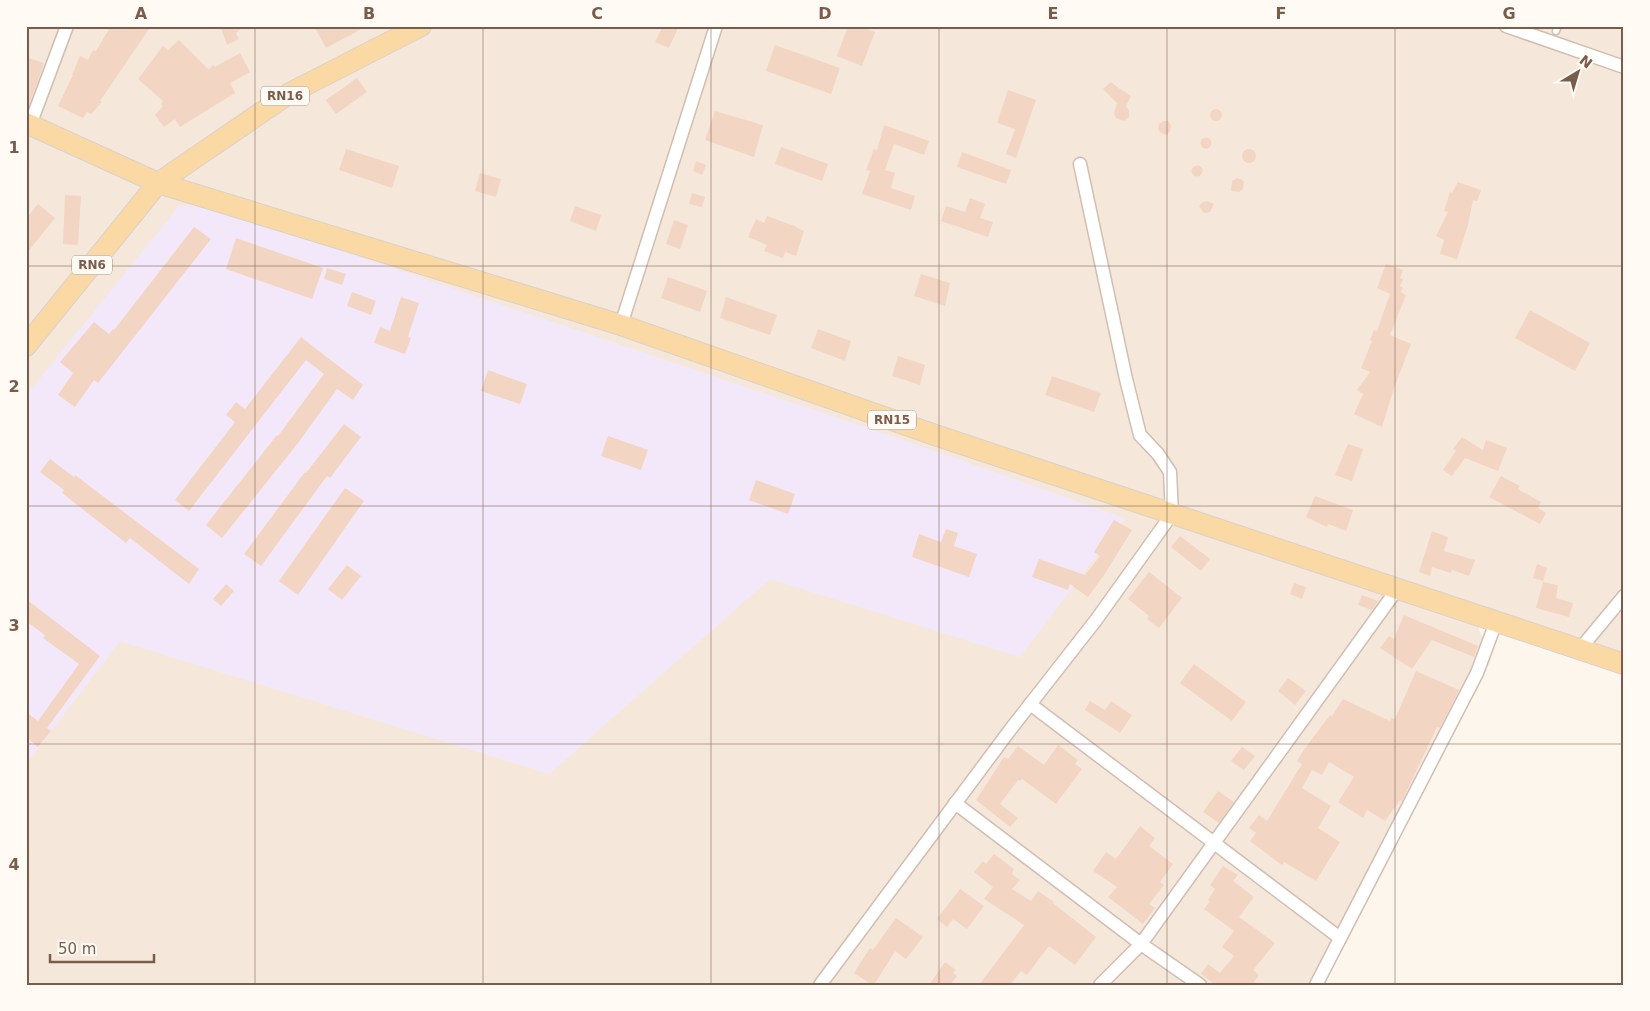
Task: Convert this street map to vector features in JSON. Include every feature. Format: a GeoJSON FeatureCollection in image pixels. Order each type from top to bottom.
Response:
{"type":"FeatureCollection","features":[{"type":"Feature","properties":{"kind":"main road","name":"RN16"},"geometry":{"type":"LineString","coordinates":[[158,182],[290,93],[421,26]]}},
{"type":"Feature","properties":{"kind":"main road"},"geometry":{"type":"LineString","coordinates":[[28,124],[158,182]]}},
{"type":"Feature","properties":{"kind":"main road","name":"RN15"},"geometry":{"type":"LineString","coordinates":[[158,182],[621,325],[935,435],[1624,664]]}},
{"type":"Feature","properties":{"kind":"main road","name":"RN6"},"geometry":{"type":"LineString","coordinates":[[26,346],[158,182]]}},
{"type":"Feature","properties":{"kind":"street"},"geometry":{"type":"LineString","coordinates":[[28,124],[67,26]]}},
{"type":"Feature","properties":{"kind":"street"},"geometry":{"type":"LineString","coordinates":[[621,325],[716,26]]}},
{"type":"Feature","properties":{"kind":"street"},"geometry":{"type":"LineString","coordinates":[[1506,26],[1624,67]]}},
{"type":"Feature","properties":{"kind":"street"},"geometry":{"type":"LineString","coordinates":[[820,985],[955,803],[1096,620],[1172,514],[1170,472],[1158,454],[1140,435],[1126,379],[1080,164]]}},
{"type":"Feature","properties":{"kind":"street"},"geometry":{"type":"LineString","coordinates":[[1100,985],[1141,944],[1216,843],[1398,588]]}},
{"type":"Feature","properties":{"kind":"street"},"geometry":{"type":"LineString","coordinates":[[1580,649],[1624,596]]}},
{"type":"Feature","properties":{"kind":"street"},"geometry":{"type":"LineString","coordinates":[[1316,985],[1477,674],[1496,622]]}},
{"type":"Feature","properties":{"kind":"street"},"geometry":{"type":"LineString","coordinates":[[1030,704],[1340,938]]}},
{"type":"Feature","properties":{"kind":"street"},"geometry":{"type":"LineString","coordinates":[[955,803],[1141,944],[1200,985]]}},
{"type":"Feature","properties":{"kind":"shaded area"},"geometry":{"type":"Polygon","coordinates":[[[26,26],[1624,26],[1624,666],[1475,619],[1491,660],[1317,985],[26,985],[26,26]]]}},
{"type":"Feature","properties":{"kind":"shaded area"},"geometry":{"type":"Polygon","coordinates":[[[180,205],[211,207],[894,437],[1125,518],[1020,657],[770,579],[549,774],[120,641],[26,764],[26,396],[180,205]]]}},
{"type":"Feature","properties":{"kind":"building"},"geometry":{"type":"Polygon","coordinates":[[[111,26],[151,26],[100,101],[102,102],[91,114],[87,112],[83,118],[58,106],[80,56],[88,60],[93,50],[96,51],[111,26]]]}},
{"type":"Feature","properties":{"kind":"building"},"geometry":{"type":"Polygon","coordinates":[[[220,26],[244,26],[236,33],[239,39],[227,45],[220,26]]]}},
{"type":"Feature","properties":{"kind":"building"},"geometry":{"type":"Polygon","coordinates":[[[314,26],[367,26],[326,48],[314,26]]]}},
{"type":"Feature","properties":{"kind":"building"},"geometry":{"type":"Polygon","coordinates":[[[663,26],[679,26],[669,48],[655,42],[663,26]]]}},
{"type":"Feature","properties":{"kind":"building"},"geometry":{"type":"Polygon","coordinates":[[[848,26],[859,26],[875,32],[862,66],[837,56],[848,26]]]}},
{"type":"Feature","properties":{"kind":"building"},"geometry":{"type":"Polygon","coordinates":[[[179,40],[209,70],[213,65],[215,67],[240,53],[250,72],[230,83],[235,93],[180,127],[175,119],[164,127],[155,115],[163,106],[161,104],[163,101],[138,79],[163,46],[168,50],[179,40]]]}},
{"type":"Feature","properties":{"kind":"building"},"geometry":{"type":"Polygon","coordinates":[[[775,45],[840,68],[831,94],[766,71],[775,45]]]}},
{"type":"Feature","properties":{"kind":"building"},"geometry":{"type":"Polygon","coordinates":[[[26,57],[44,63],[27,111],[26,111],[26,57]]]}},
{"type":"Feature","properties":{"kind":"building"},"geometry":{"type":"Polygon","coordinates":[[[357,78],[367,92],[336,114],[326,100],[357,78]]]}},
{"type":"Feature","properties":{"kind":"building"},"geometry":{"type":"Polygon","coordinates":[[[1111,82],[1131,96],[1126,106],[1129,111],[1129,117],[1124,121],[1116,118],[1114,113],[1117,103],[1103,89],[1111,82]]]}},
{"type":"Feature","properties":{"kind":"building"},"geometry":{"type":"Polygon","coordinates":[[[1008,90],[1036,100],[1016,158],[1006,154],[1015,129],[997,123],[1008,90]]]}},
{"type":"Feature","properties":{"kind":"building"},"geometry":{"type":"Polygon","coordinates":[[[1214,109],[1218,109],[1222,115],[1218,121],[1214,121],[1210,117],[1210,113],[1214,109]]]}},
{"type":"Feature","properties":{"kind":"building"},"geometry":{"type":"Polygon","coordinates":[[[715,111],[763,125],[754,157],[705,140],[715,111]]]}},
{"type":"Feature","properties":{"kind":"building"},"geometry":{"type":"Polygon","coordinates":[[[1163,121],[1168,121],[1171,126],[1167,135],[1161,133],[1158,129],[1159,124],[1163,121]]]}},
{"type":"Feature","properties":{"kind":"building"},"geometry":{"type":"Polygon","coordinates":[[[884,125],[929,141],[924,155],[894,144],[885,170],[895,173],[891,188],[915,196],[911,210],[862,194],[870,171],[866,170],[874,149],[877,150],[884,125]]]}},
{"type":"Feature","properties":{"kind":"building"},"geometry":{"type":"Polygon","coordinates":[[[1206,137],[1212,143],[1206,149],[1200,143],[1206,137]]]}},
{"type":"Feature","properties":{"kind":"building"},"geometry":{"type":"Polygon","coordinates":[[[781,147],[828,164],[822,181],[775,164],[781,147]]]}},
{"type":"Feature","properties":{"kind":"building"},"geometry":{"type":"Polygon","coordinates":[[[346,149],[399,166],[392,188],[339,170],[346,149]]]}},
{"type":"Feature","properties":{"kind":"building"},"geometry":{"type":"Polygon","coordinates":[[[1249,149],[1254,151],[1256,156],[1254,161],[1249,163],[1244,161],[1242,156],[1244,151],[1249,149]]]}},
{"type":"Feature","properties":{"kind":"building"},"geometry":{"type":"Polygon","coordinates":[[[962,152],[1011,170],[1006,184],[957,167],[962,152]]]}},
{"type":"Feature","properties":{"kind":"building"},"geometry":{"type":"Polygon","coordinates":[[[696,161],[706,165],[702,175],[693,171],[696,161]]]}},
{"type":"Feature","properties":{"kind":"building"},"geometry":{"type":"Polygon","coordinates":[[[1197,165],[1203,171],[1197,177],[1191,171],[1197,165]]]}},
{"type":"Feature","properties":{"kind":"building"},"geometry":{"type":"Polygon","coordinates":[[[480,173],[501,179],[496,197],[475,191],[480,173]]]}},
{"type":"Feature","properties":{"kind":"building"},"geometry":{"type":"Polygon","coordinates":[[[1237,178],[1244,182],[1243,189],[1239,192],[1231,191],[1232,181],[1237,178]]]}},
{"type":"Feature","properties":{"kind":"building"},"geometry":{"type":"Polygon","coordinates":[[[1458,182],[1481,190],[1477,201],[1473,200],[1468,225],[1457,259],[1440,254],[1444,240],[1436,236],[1448,212],[1444,211],[1450,192],[1452,193],[1458,182]]]}},
{"type":"Feature","properties":{"kind":"building"},"geometry":{"type":"Polygon","coordinates":[[[692,193],[705,197],[702,207],[689,204],[692,193]]]}},
{"type":"Feature","properties":{"kind":"building"},"geometry":{"type":"Polygon","coordinates":[[[65,195],[81,196],[78,245],[63,244],[65,195]]]}},
{"type":"Feature","properties":{"kind":"building"},"geometry":{"type":"Polygon","coordinates":[[[970,198],[985,204],[980,218],[993,222],[988,237],[941,221],[946,206],[965,212],[970,198]]]}},
{"type":"Feature","properties":{"kind":"building"},"geometry":{"type":"Polygon","coordinates":[[[1207,201],[1214,204],[1210,212],[1205,213],[1199,206],[1207,201]]]}},
{"type":"Feature","properties":{"kind":"building"},"geometry":{"type":"Polygon","coordinates":[[[38,204],[55,218],[26,254],[26,219],[38,204]]]}},
{"type":"Feature","properties":{"kind":"building"},"geometry":{"type":"Polygon","coordinates":[[[575,206],[601,215],[596,231],[570,221],[575,206]]]}},
{"type":"Feature","properties":{"kind":"building"},"geometry":{"type":"Polygon","coordinates":[[[767,216],[804,231],[796,256],[785,252],[783,258],[764,251],[767,245],[748,237],[756,219],[764,223],[767,216]]]}},
{"type":"Feature","properties":{"kind":"building"},"geometry":{"type":"Polygon","coordinates":[[[674,220],[688,225],[680,249],[666,244],[674,220]]]}},
{"type":"Feature","properties":{"kind":"building"},"geometry":{"type":"Polygon","coordinates":[[[194,227],[211,239],[98,383],[94,380],[75,407],[58,395],[73,373],[60,362],[94,322],[109,334],[114,330],[194,227]]]}},
{"type":"Feature","properties":{"kind":"building"},"geometry":{"type":"Polygon","coordinates":[[[236,238],[323,268],[312,299],[226,269],[236,238]]]}},
{"type":"Feature","properties":{"kind":"building"},"geometry":{"type":"Polygon","coordinates":[[[1386,264],[1403,270],[1400,278],[1403,279],[1400,286],[1403,288],[1401,292],[1406,295],[1390,335],[1411,344],[1394,388],[1382,427],[1354,414],[1363,394],[1357,390],[1370,372],[1361,368],[1372,341],[1370,340],[1374,330],[1377,331],[1390,294],[1377,288],[1386,264]]]}},
{"type":"Feature","properties":{"kind":"building"},"geometry":{"type":"Polygon","coordinates":[[[327,268],[346,274],[342,285],[324,279],[327,268]]]}},
{"type":"Feature","properties":{"kind":"building"},"geometry":{"type":"Polygon","coordinates":[[[921,274],[950,283],[945,306],[914,296],[921,274]]]}},
{"type":"Feature","properties":{"kind":"building"},"geometry":{"type":"Polygon","coordinates":[[[668,277],[707,291],[700,312],[661,298],[668,277]]]}},
{"type":"Feature","properties":{"kind":"building"},"geometry":{"type":"Polygon","coordinates":[[[352,292],[376,301],[371,315],[347,306],[352,292]]]}},
{"type":"Feature","properties":{"kind":"building"},"geometry":{"type":"Polygon","coordinates":[[[401,297],[419,303],[408,337],[411,338],[405,354],[374,343],[380,327],[390,331],[401,297]]]}},
{"type":"Feature","properties":{"kind":"building"},"geometry":{"type":"Polygon","coordinates":[[[726,297],[777,315],[770,335],[720,318],[726,297]]]}},
{"type":"Feature","properties":{"kind":"building"},"geometry":{"type":"Polygon","coordinates":[[[1530,310],[1590,343],[1575,371],[1515,338],[1530,310]]]}},
{"type":"Feature","properties":{"kind":"building"},"geometry":{"type":"Polygon","coordinates":[[[818,329],[851,341],[845,361],[811,348],[818,329]]]}},
{"type":"Feature","properties":{"kind":"building"},"geometry":{"type":"Polygon","coordinates":[[[301,337],[363,385],[353,400],[337,389],[298,443],[222,538],[206,525],[278,436],[324,374],[306,360],[189,511],[175,500],[235,422],[226,415],[236,402],[245,409],[301,337]]]}},
{"type":"Feature","properties":{"kind":"building"},"geometry":{"type":"Polygon","coordinates":[[[898,356],[925,365],[920,385],[892,376],[898,356]]]}},
{"type":"Feature","properties":{"kind":"building"},"geometry":{"type":"Polygon","coordinates":[[[488,370],[527,384],[520,404],[481,391],[488,370]]]}},
{"type":"Feature","properties":{"kind":"building"},"geometry":{"type":"Polygon","coordinates":[[[1052,376],[1101,393],[1094,412],[1045,395],[1052,376]]]}},
{"type":"Feature","properties":{"kind":"building"},"geometry":{"type":"Polygon","coordinates":[[[344,424],[361,437],[330,478],[327,476],[261,566],[244,554],[305,472],[344,424]]]}},
{"type":"Feature","properties":{"kind":"building"},"geometry":{"type":"Polygon","coordinates":[[[608,436],[648,450],[641,470],[601,456],[608,436]]]}},
{"type":"Feature","properties":{"kind":"building"},"geometry":{"type":"Polygon","coordinates":[[[1462,437],[1483,450],[1486,440],[1507,448],[1498,471],[1465,458],[1452,476],[1443,470],[1456,451],[1453,449],[1462,437]]]}},
{"type":"Feature","properties":{"kind":"building"},"geometry":{"type":"Polygon","coordinates":[[[1348,444],[1363,449],[1352,481],[1335,475],[1348,444]]]}},
{"type":"Feature","properties":{"kind":"building"},"geometry":{"type":"Polygon","coordinates":[[[50,459],[74,477],[75,475],[199,569],[189,584],[130,538],[126,543],[62,493],[64,490],[40,472],[50,459]]]}},
{"type":"Feature","properties":{"kind":"building"},"geometry":{"type":"Polygon","coordinates":[[[1501,476],[1520,486],[1518,489],[1541,502],[1538,508],[1546,513],[1540,524],[1489,497],[1501,476]]]}},
{"type":"Feature","properties":{"kind":"building"},"geometry":{"type":"Polygon","coordinates":[[[756,480],[795,494],[788,514],[749,500],[756,480]]]}},
{"type":"Feature","properties":{"kind":"building"},"geometry":{"type":"Polygon","coordinates":[[[345,488],[364,501],[298,595],[279,581],[345,488]]]}},
{"type":"Feature","properties":{"kind":"building"},"geometry":{"type":"Polygon","coordinates":[[[1315,496],[1353,510],[1346,531],[1328,524],[1327,527],[1306,517],[1315,496]]]}},
{"type":"Feature","properties":{"kind":"building"},"geometry":{"type":"Polygon","coordinates":[[[1114,520],[1132,530],[1088,597],[1070,584],[1068,590],[1032,577],[1039,559],[1085,575],[1100,556],[1094,552],[1114,520]]]}},
{"type":"Feature","properties":{"kind":"building"},"geometry":{"type":"Polygon","coordinates":[[[946,529],[958,533],[954,546],[977,554],[969,577],[912,557],[919,534],[941,542],[946,529]]]}},
{"type":"Feature","properties":{"kind":"building"},"geometry":{"type":"Polygon","coordinates":[[[1432,531],[1448,537],[1444,551],[1475,560],[1469,576],[1452,570],[1451,573],[1432,567],[1430,576],[1419,572],[1432,531]]]}},
{"type":"Feature","properties":{"kind":"building"},"geometry":{"type":"Polygon","coordinates":[[[1180,536],[1210,559],[1201,571],[1171,547],[1180,536]]]}},
{"type":"Feature","properties":{"kind":"building"},"geometry":{"type":"Polygon","coordinates":[[[1537,564],[1547,568],[1543,581],[1533,578],[1537,564]]]}},
{"type":"Feature","properties":{"kind":"building"},"geometry":{"type":"Polygon","coordinates":[[[347,565],[361,576],[342,600],[328,589],[347,565]]]}},
{"type":"Feature","properties":{"kind":"building"},"geometry":{"type":"Polygon","coordinates":[[[1149,572],[1182,598],[1159,628],[1147,619],[1149,616],[1128,599],[1149,572]]]}},
{"type":"Feature","properties":{"kind":"building"},"geometry":{"type":"Polygon","coordinates":[[[1543,582],[1558,585],[1556,598],[1573,603],[1569,617],[1536,608],[1543,582]]]}},
{"type":"Feature","properties":{"kind":"building"},"geometry":{"type":"Polygon","coordinates":[[[1294,583],[1306,587],[1302,599],[1290,594],[1294,583]]]}},
{"type":"Feature","properties":{"kind":"building"},"geometry":{"type":"Polygon","coordinates":[[[226,584],[234,591],[221,606],[213,599],[226,584]]]}},
{"type":"Feature","properties":{"kind":"building"},"geometry":{"type":"Polygon","coordinates":[[[1362,595],[1378,601],[1372,610],[1358,605],[1362,595]]]}},
{"type":"Feature","properties":{"kind":"building"},"geometry":{"type":"Polygon","coordinates":[[[26,599],[100,656],[47,728],[51,731],[38,747],[26,737],[26,712],[38,721],[79,664],[43,638],[45,635],[26,621],[26,599]]]}},
{"type":"Feature","properties":{"kind":"building"},"geometry":{"type":"Polygon","coordinates":[[[1404,615],[1478,646],[1474,657],[1432,640],[1412,669],[1380,648],[1389,636],[1394,639],[1404,615]]]}},
{"type":"Feature","properties":{"kind":"building"},"geometry":{"type":"Polygon","coordinates":[[[1194,664],[1246,702],[1232,721],[1180,683],[1194,664]]]}},
{"type":"Feature","properties":{"kind":"building"},"geometry":{"type":"Polygon","coordinates":[[[1416,671],[1459,690],[1440,728],[1437,727],[1402,801],[1400,800],[1385,821],[1367,810],[1363,818],[1338,802],[1354,777],[1329,762],[1322,775],[1312,770],[1302,788],[1331,806],[1318,828],[1340,842],[1316,881],[1284,862],[1282,865],[1250,841],[1256,833],[1249,828],[1259,815],[1267,821],[1302,764],[1297,761],[1303,751],[1330,715],[1332,716],[1343,699],[1390,721],[1391,718],[1395,719],[1416,671]]]}},
{"type":"Feature","properties":{"kind":"building"},"geometry":{"type":"Polygon","coordinates":[[[1288,678],[1306,691],[1295,705],[1278,691],[1288,678]]]}},
{"type":"Feature","properties":{"kind":"building"},"geometry":{"type":"Polygon","coordinates":[[[1090,701],[1105,710],[1111,701],[1132,715],[1120,733],[1085,710],[1090,701]]]}},
{"type":"Feature","properties":{"kind":"building"},"geometry":{"type":"Polygon","coordinates":[[[1058,745],[1078,760],[1075,764],[1082,769],[1056,804],[1022,779],[1018,780],[1000,804],[1018,818],[1010,827],[976,800],[1004,757],[1008,759],[1018,746],[1044,765],[1058,745]]]}},
{"type":"Feature","properties":{"kind":"building"},"geometry":{"type":"Polygon","coordinates":[[[1242,747],[1255,756],[1244,770],[1231,761],[1242,747]]]}},
{"type":"Feature","properties":{"kind":"building"},"geometry":{"type":"Polygon","coordinates":[[[1218,791],[1234,802],[1219,823],[1203,812],[1218,791]]]}},
{"type":"Feature","properties":{"kind":"building"},"geometry":{"type":"Polygon","coordinates":[[[1140,826],[1155,838],[1149,846],[1173,864],[1160,882],[1164,885],[1149,904],[1155,908],[1143,924],[1108,897],[1117,887],[1093,871],[1106,852],[1116,859],[1140,826]]]}},
{"type":"Feature","properties":{"kind":"building"},"geometry":{"type":"Polygon","coordinates":[[[994,854],[1014,869],[1012,874],[1020,880],[1012,889],[1031,901],[1038,891],[1096,937],[1075,965],[1049,946],[1027,975],[1021,971],[1010,985],[979,985],[1024,925],[984,899],[993,887],[974,872],[983,861],[986,864],[994,854]]]}},
{"type":"Feature","properties":{"kind":"building"},"geometry":{"type":"Polygon","coordinates":[[[1223,866],[1238,875],[1233,881],[1254,897],[1239,917],[1275,943],[1253,970],[1259,975],[1252,985],[1212,985],[1213,983],[1201,974],[1208,964],[1220,973],[1234,956],[1222,947],[1234,931],[1204,909],[1215,889],[1210,885],[1223,866]]]}},
{"type":"Feature","properties":{"kind":"building"},"geometry":{"type":"Polygon","coordinates":[[[960,889],[984,906],[967,929],[953,919],[947,927],[937,919],[960,889]]]}},
{"type":"Feature","properties":{"kind":"building"},"geometry":{"type":"Polygon","coordinates":[[[896,918],[923,937],[906,959],[895,951],[874,985],[872,985],[854,973],[870,948],[873,950],[896,918]]]}},
{"type":"Feature","properties":{"kind":"building"},"geometry":{"type":"Polygon","coordinates":[[[945,962],[956,970],[953,973],[957,976],[950,985],[929,985],[945,962]]]}}]}
